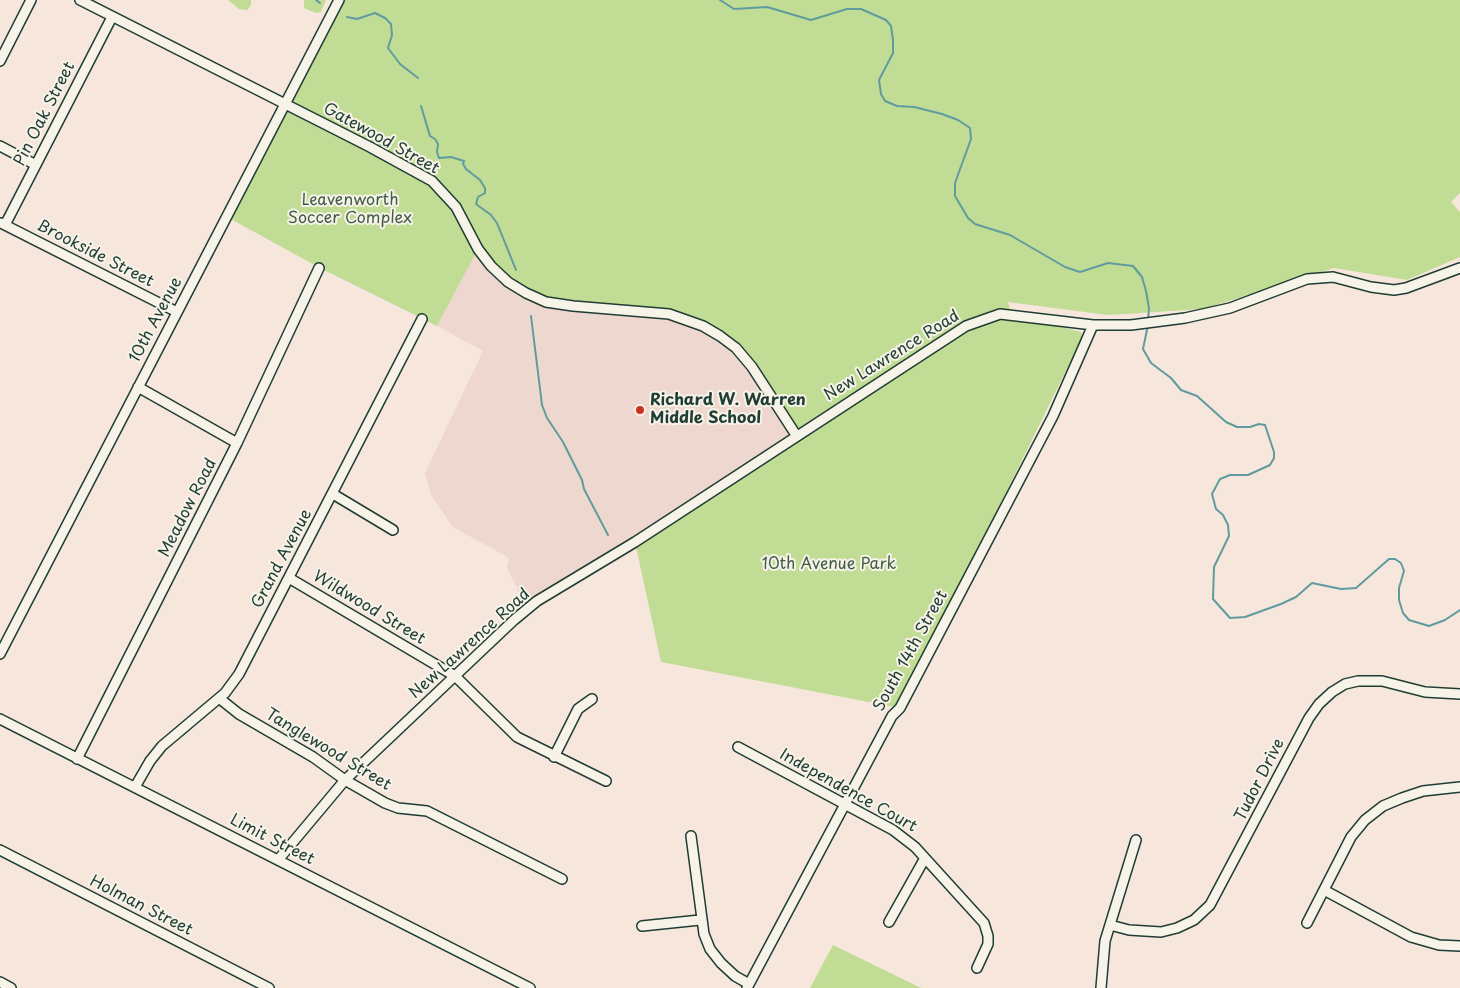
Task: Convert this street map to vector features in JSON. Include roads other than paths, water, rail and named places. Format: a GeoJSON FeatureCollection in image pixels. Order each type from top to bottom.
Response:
{"type":"FeatureCollection","features":[{"type":"Feature","properties":{"kind":"street"},"geometry":{"type":"LineString","coordinates":[[0,61],[31,0]]}},
{"type":"Feature","properties":{"kind":"street","name":"Gatewood Street"},"geometry":{"type":"LineString","coordinates":[[80,0],[286,104],[432,181],[456,207],[478,249],[491,266],[508,282],[526,293],[546,302],[573,306],[669,314],[703,326],[720,336],[736,348],[752,367],[796,435]]}},
{"type":"Feature","properties":{"kind":"street","name":"10th Avenue"},"geometry":{"type":"LineString","coordinates":[[0,654],[339,0]]}},
{"type":"Feature","properties":{"kind":"street","name":"Pin Oak Street"},"geometry":{"type":"LineString","coordinates":[[3,224],[36,165],[112,17]]}},
{"type":"Feature","properties":{"kind":"street"},"geometry":{"type":"LineString","coordinates":[[0,146],[36,165]]}},
{"type":"Feature","properties":{"kind":"street","name":"Brookside Street"},"geometry":{"type":"LineString","coordinates":[[3,224],[177,312]]}},
{"type":"Feature","properties":{"kind":"street","name":"Meadow Road"},"geometry":{"type":"LineString","coordinates":[[77,759],[238,443],[320,268]]}},
{"type":"Feature","properties":{"kind":"street","name":"New Lawrence Road"},"geometry":{"type":"LineString","coordinates":[[278,860],[345,780],[514,620],[537,601],[634,542],[966,326],[990,315],[1011,314],[1093,325],[1131,325],[1230,308],[1307,279],[1333,277],[1377,288],[1394,290],[1406,288],[1460,268]]}},
{"type":"Feature","properties":{"kind":"street","name":"Grand Avenue"},"geometry":{"type":"LineString","coordinates":[[135,787],[150,761],[162,746],[218,698],[239,674],[422,318]]}},
{"type":"Feature","properties":{"kind":"street","name":"South 14th Street"},"geometry":{"type":"LineString","coordinates":[[748,986],[892,716],[900,708],[1053,416],[1093,325]]}},
{"type":"Feature","properties":{"kind":"street"},"geometry":{"type":"LineString","coordinates":[[138,387],[238,443]]}},
{"type":"Feature","properties":{"kind":"street"},"geometry":{"type":"LineString","coordinates":[[333,494],[393,530]]}},
{"type":"Feature","properties":{"kind":"street","name":"Wildwood Street"},"geometry":{"type":"LineString","coordinates":[[289,578],[455,676],[509,731],[554,757],[606,781]]}},
{"type":"Feature","properties":{"kind":"street","name":"Tudor Drive"},"geometry":{"type":"LineString","coordinates":[[1110,925],[1129,930],[1161,932],[1178,928],[1194,920],[1210,905],[1309,718],[1319,704],[1332,692],[1352,683],[1376,680],[1425,692],[1460,694]]}},
{"type":"Feature","properties":{"kind":"street","name":"Tanglewood Street"},"geometry":{"type":"LineString","coordinates":[[218,698],[239,714],[313,757],[345,780],[398,808],[427,811],[562,879]]}},
{"type":"Feature","properties":{"kind":"street"},"geometry":{"type":"LineString","coordinates":[[554,757],[578,709],[592,699]]}},
{"type":"Feature","properties":{"kind":"street","name":"Limit Street"},"geometry":{"type":"LineString","coordinates":[[0,719],[530,988]]}},
{"type":"Feature","properties":{"kind":"street","name":"Independence Court"},"geometry":{"type":"LineString","coordinates":[[738,747],[905,837],[984,923],[987,930],[988,944],[977,968]]}},
{"type":"Feature","properties":{"kind":"street"},"geometry":{"type":"LineString","coordinates":[[1307,923],[1351,837],[1366,820],[1383,806],[1423,791],[1460,787]]}},
{"type":"Feature","properties":{"kind":"street"},"geometry":{"type":"LineString","coordinates":[[691,836],[700,920],[704,934],[716,956],[735,976],[748,986]]}},
{"type":"Feature","properties":{"kind":"street"},"geometry":{"type":"LineString","coordinates":[[1101,988],[1105,941],[1136,840]]}},
{"type":"Feature","properties":{"kind":"street","name":"Holman Street"},"geometry":{"type":"LineString","coordinates":[[0,850],[269,988]]}},
{"type":"Feature","properties":{"kind":"street"},"geometry":{"type":"LineString","coordinates":[[889,922],[925,858]]}},
{"type":"Feature","properties":{"kind":"street"},"geometry":{"type":"LineString","coordinates":[[1324,890],[1418,939],[1439,945],[1460,946]]}},
{"type":"Feature","properties":{"kind":"street"},"geometry":{"type":"LineString","coordinates":[[642,926],[700,920]]}},
{"type":"Feature","properties":{"kind":"street"},"geometry":{"type":"LineString","coordinates":[[0,982],[11,988]]}},
{"type":"Feature","properties":{"kind":"waterway"},"geometry":{"type":"LineString","coordinates":[[316,0],[320,3]]}},
{"type":"Feature","properties":{"kind":"waterway"},"geometry":{"type":"LineString","coordinates":[[720,0],[734,9],[767,7],[811,20],[847,9],[861,9],[886,20],[891,26],[893,53],[879,80],[881,94],[885,101],[897,106],[914,107],[942,114],[958,120],[970,128],[971,139],[955,183],[955,196],[968,218],[975,224],[1010,235],[1065,267],[1080,272],[1108,263],[1133,266],[1142,277],[1146,291],[1149,308],[1148,320]]}},
{"type":"Feature","properties":{"kind":"waterway"},"geometry":{"type":"LineString","coordinates":[[347,17],[357,19],[375,13],[385,18],[391,24],[392,35],[388,48],[400,64],[418,78]]}},
{"type":"Feature","properties":{"kind":"waterway"},"geometry":{"type":"LineString","coordinates":[[421,106],[430,136],[438,144],[437,152],[439,158],[451,157],[464,161],[463,164],[466,169],[480,180],[485,188],[485,193],[478,197],[476,204],[491,215],[497,223],[516,270]]}},
{"type":"Feature","properties":{"kind":"waterway"},"geometry":{"type":"LineString","coordinates":[[531,316],[542,405],[547,418],[563,442],[582,480],[584,489],[608,535]]}},
{"type":"Feature","properties":{"kind":"waterway"},"geometry":{"type":"LineString","coordinates":[[1148,325],[1143,349],[1151,363],[1171,378],[1181,390],[1197,396],[1226,422],[1237,427],[1265,425],[1274,452],[1274,458],[1270,465],[1248,475],[1230,475],[1220,479],[1212,494],[1216,509],[1223,515],[1228,525],[1229,536],[1214,567],[1213,599],[1230,618],[1245,617],[1281,604],[1296,597],[1312,583],[1341,589],[1356,588],[1389,559],[1395,559],[1401,563],[1404,571],[1399,588],[1399,600],[1403,613],[1409,620],[1429,626],[1445,620],[1460,610]]}},
{"type":"Feature","properties":{"kind":"place","name":"Richard W. Warren Middle School"},"geometry":{"type":"Point","coordinates":[640,410]}},
{"type":"Feature","properties":{"kind":"park label","name":"Leavenworth Soccer Complex"},"geometry":{"type":"Point","coordinates":[350,210]}},
{"type":"Feature","properties":{"kind":"park label","name":"10th Avenue Park"},"geometry":{"type":"Point","coordinates":[829,565]}}]}
